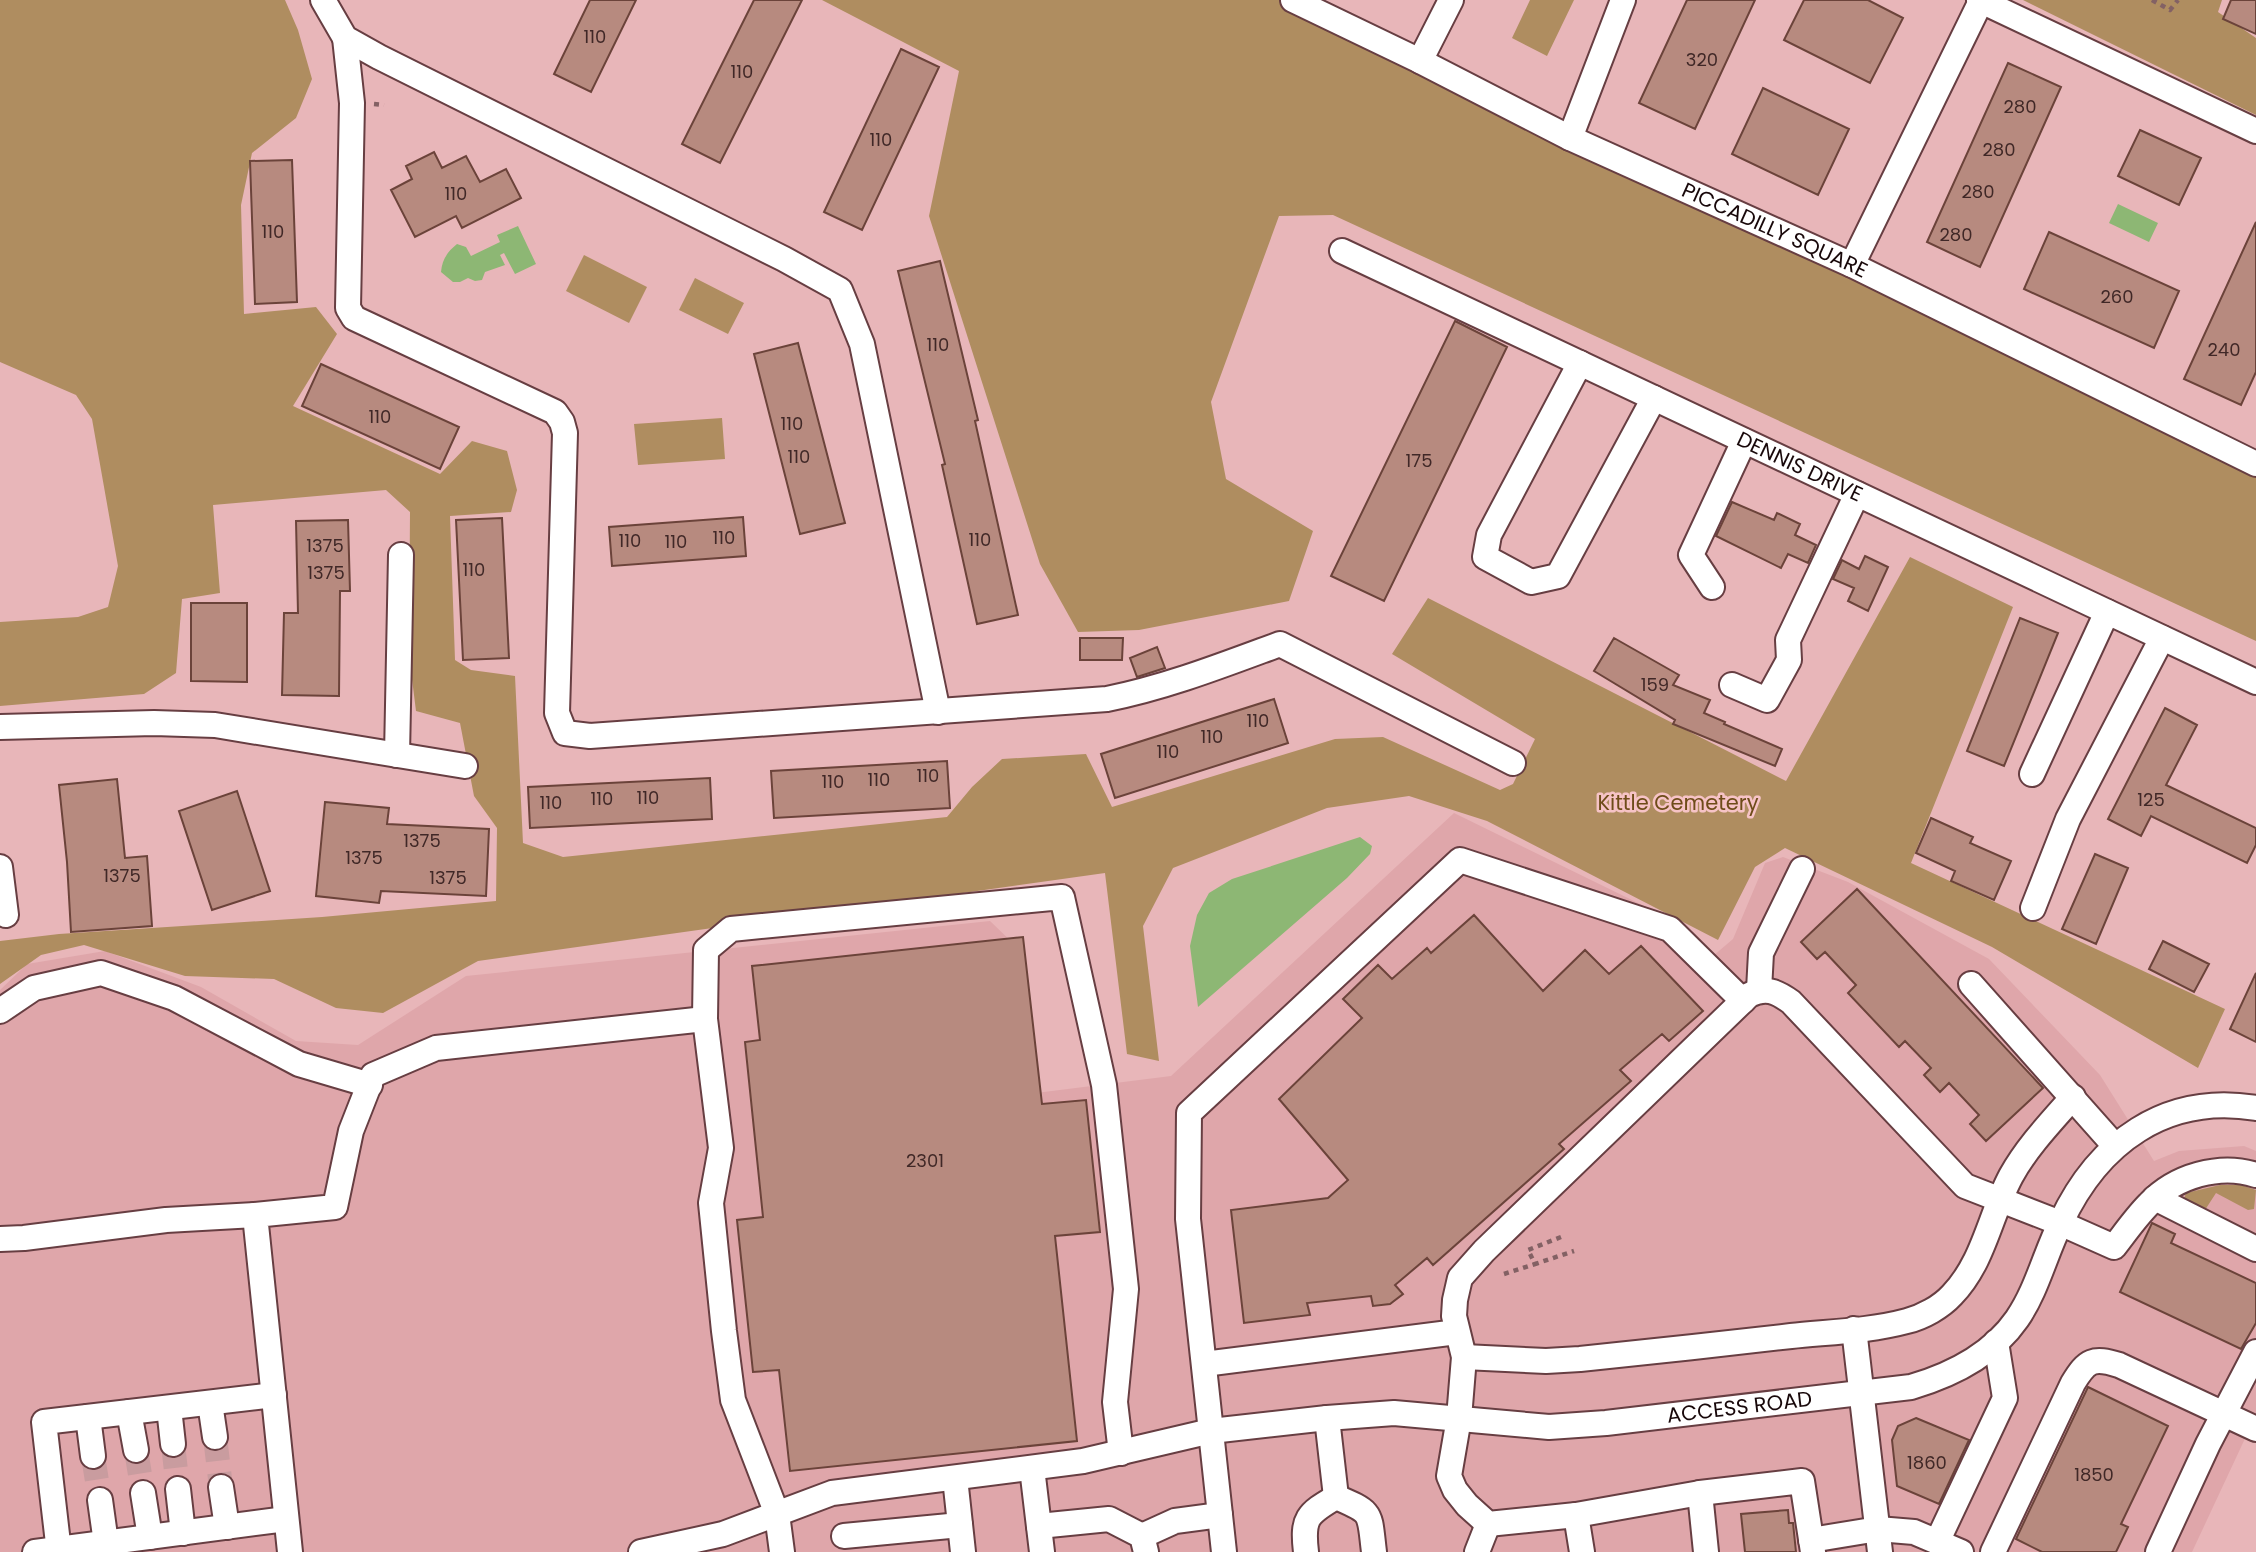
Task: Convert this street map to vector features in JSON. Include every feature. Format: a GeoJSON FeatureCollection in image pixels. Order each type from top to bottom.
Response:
{"type":"FeatureCollection","features":[{"type":"Feature","properties":{"kind":"street"},"geometry":{"type":"LineString","coordinates":[[323,0],[345,38],[352,103],[348,308],[354,318],[555,412],[562,422],[565,433],[557,713],[565,733],[590,736],[1107,698],[1145,691],[1280,644],[1513,764]]}},
{"type":"Feature","properties":{"kind":"street","name":"PICCADILLY SQUARE"},"geometry":{"type":"LineString","coordinates":[[1293,0],[1570,138],[1852,265],[2256,464]]}},
{"type":"Feature","properties":{"kind":"street"},"geometry":{"type":"LineString","coordinates":[[1420,61],[1451,0]]}},
{"type":"Feature","properties":{"kind":"street"},"geometry":{"type":"LineString","coordinates":[[1570,138],[1623,0]]}},
{"type":"Feature","properties":{"kind":"street"},"geometry":{"type":"LineString","coordinates":[[1852,265],[1980,0],[2256,131]]}},
{"type":"Feature","properties":{"kind":"street"},"geometry":{"type":"LineString","coordinates":[[345,38],[466,102],[784,259],[840,290],[862,344],[938,712]]}},
{"type":"Feature","properties":{"kind":"street","name":"DENNIS DRIVE"},"geometry":{"type":"LineString","coordinates":[[1342,251],[2256,682]]}},
{"type":"Feature","properties":{"kind":"street"},"geometry":{"type":"LineString","coordinates":[[1580,363],[1489,535],[1485,557],[1531,582],[1558,576],[1654,398]]}},
{"type":"Feature","properties":{"kind":"street"},"geometry":{"type":"LineString","coordinates":[[1712,587],[1691,555],[1744,440]]}},
{"type":"Feature","properties":{"kind":"street"},"geometry":{"type":"LineString","coordinates":[[1732,684],[1767,700],[1789,660],[1788,640],[1857,494]]}},
{"type":"Feature","properties":{"kind":"street"},"geometry":{"type":"LineString","coordinates":[[397,755],[401,555]]}},
{"type":"Feature","properties":{"kind":"street"},"geometry":{"type":"LineString","coordinates":[[2032,774],[2107,612]]}},
{"type":"Feature","properties":{"kind":"street"},"geometry":{"type":"LineString","coordinates":[[2033,908],[2068,818],[2162,638]]}},
{"type":"Feature","properties":{"kind":"street"},"geometry":{"type":"LineString","coordinates":[[0,727],[153,723],[215,726],[466,766]]}},
{"type":"Feature","properties":{"kind":"street"},"geometry":{"type":"LineString","coordinates":[[1224,1552],[1188,1219],[1189,1113],[1460,860],[1670,929],[1751,995]]}},
{"type":"Feature","properties":{"kind":"street"},"geometry":{"type":"LineString","coordinates":[[0,867],[6,915]]}},
{"type":"Feature","properties":{"kind":"street"},"geometry":{"type":"LineString","coordinates":[[1751,995],[1760,953],[1802,869]]}},
{"type":"Feature","properties":{"kind":"street"},"geometry":{"type":"LineString","coordinates":[[782,1552],[777,1514],[733,1400],[711,1203],[721,1148],[705,1019],[706,950],[731,929],[1062,897],[1104,1085],[1126,1289],[1115,1402],[1121,1453]]}},
{"type":"Feature","properties":{"kind":"street"},"geometry":{"type":"LineString","coordinates":[[0,1011],[34,988],[101,973],[174,999],[299,1064],[370,1085]]}},
{"type":"Feature","properties":{"kind":"street"},"geometry":{"type":"LineString","coordinates":[[1971,984],[2115,1146]]}},
{"type":"Feature","properties":{"kind":"street"},"geometry":{"type":"LineString","coordinates":[[1961,1552],[1914,1532],[1879,1540],[1812,1546],[1802,1481],[1700,1493],[1576,1515],[1488,1524],[1467,1505],[1455,1490],[1449,1476],[1459,1418],[1464,1357],[1457,1332],[1455,1300],[1460,1278],[1483,1251],[1751,995],[1769,990],[1780,993],[1791,1002],[1965,1186],[2114,1247],[2155,1198],[2176,1184],[2206,1173],[2243,1171],[2256,1175]]}},
{"type":"Feature","properties":{"kind":"street"},"geometry":{"type":"LineString","coordinates":[[0,1239],[166,1220],[335,1207],[351,1131],[373,1075],[436,1048],[705,1019]]}},
{"type":"Feature","properties":{"kind":"street"},"geometry":{"type":"LineString","coordinates":[[1464,1357],[1580,1360],[1854,1329],[1913,1319],[1940,1305],[1953,1294],[1976,1261],[2000,1199],[2020,1161],[2073,1097]]}},
{"type":"Feature","properties":{"kind":"street","name":"ACCESS ROAD"},"geometry":{"type":"LineString","coordinates":[[641,1552],[723,1534],[832,1493],[1083,1461],[1210,1431],[1394,1413],[1549,1427],[1606,1423],[1911,1387],[1935,1380],[1973,1360],[1996,1342],[2016,1321],[2031,1297],[2060,1223],[2086,1177],[2115,1146],[2143,1126],[2167,1115],[2225,1105],[2256,1108]]}},
{"type":"Feature","properties":{"kind":"street"},"geometry":{"type":"LineString","coordinates":[[2155,1198],[2256,1250]]}},
{"type":"Feature","properties":{"kind":"street"},"geometry":{"type":"LineString","coordinates":[[255,1215],[290,1552]]}},
{"type":"Feature","properties":{"kind":"street"},"geometry":{"type":"LineString","coordinates":[[1854,1329],[1879,1540]]}},
{"type":"Feature","properties":{"kind":"street"},"geometry":{"type":"LineString","coordinates":[[1204,1364],[1457,1332]]}},
{"type":"Feature","properties":{"kind":"street"},"geometry":{"type":"LineString","coordinates":[[1938,1540],[2005,1398],[1996,1342]]}},
{"type":"Feature","properties":{"kind":"street"},"geometry":{"type":"LineString","coordinates":[[2158,1552],[2208,1444],[2256,1352]]}},
{"type":"Feature","properties":{"kind":"street"},"geometry":{"type":"LineString","coordinates":[[1993,1552],[2073,1383],[2082,1368],[2092,1361],[2102,1360],[2119,1365],[2256,1429]]}},
{"type":"Feature","properties":{"kind":"street"},"geometry":{"type":"LineString","coordinates":[[274,1395],[44,1422],[51,1551],[286,1519]]}},
{"type":"Feature","properties":{"kind":"street"},"geometry":{"type":"LineString","coordinates":[[210,1403],[215,1437]]}},
{"type":"Feature","properties":{"kind":"street"},"geometry":{"type":"LineString","coordinates":[[169,1408],[173,1444]]}},
{"type":"Feature","properties":{"kind":"street"},"geometry":{"type":"LineString","coordinates":[[129,1412],[136,1450]]}},
{"type":"Feature","properties":{"kind":"street"},"geometry":{"type":"LineString","coordinates":[[88,1417],[93,1456]]}},
{"type":"Feature","properties":{"kind":"street"},"geometry":{"type":"LineString","coordinates":[[1327,1418],[1336,1497]]}},
{"type":"Feature","properties":{"kind":"street"},"geometry":{"type":"LineString","coordinates":[[1032,1468],[1042,1552]]}},
{"type":"Feature","properties":{"kind":"street"},"geometry":{"type":"LineString","coordinates":[[955,1478],[963,1552]]}},
{"type":"Feature","properties":{"kind":"street"},"geometry":{"type":"LineString","coordinates":[[222,1487],[227,1527]]}},
{"type":"Feature","properties":{"kind":"street"},"geometry":{"type":"LineString","coordinates":[[178,1489],[183,1533]]}},
{"type":"Feature","properties":{"kind":"street"},"geometry":{"type":"LineString","coordinates":[[143,1493],[150,1537]]}},
{"type":"Feature","properties":{"kind":"street"},"geometry":{"type":"LineString","coordinates":[[1700,1493],[1706,1552]]}},
{"type":"Feature","properties":{"kind":"street"},"geometry":{"type":"LineString","coordinates":[[1306,1552],[1303,1530],[1314,1510],[1336,1497]]}},
{"type":"Feature","properties":{"kind":"street"},"geometry":{"type":"LineString","coordinates":[[1336,1497],[1364,1509],[1370,1520],[1374,1552]]}},
{"type":"Feature","properties":{"kind":"street"},"geometry":{"type":"LineString","coordinates":[[100,1500],[106,1543]]}},
{"type":"Feature","properties":{"kind":"street"},"geometry":{"type":"LineString","coordinates":[[1039,1526],[1109,1519],[1144,1544],[1175,1521],[1220,1515]]}},
{"type":"Feature","properties":{"kind":"street"},"geometry":{"type":"LineString","coordinates":[[1576,1515],[1583,1552]]}},
{"type":"Feature","properties":{"kind":"street"},"geometry":{"type":"LineString","coordinates":[[1477,1552],[1488,1524]]}},
{"type":"Feature","properties":{"kind":"street"},"geometry":{"type":"LineString","coordinates":[[844,1536],[960,1525]]}},
{"type":"Feature","properties":{"kind":"path"},"geometry":{"type":"LineString","coordinates":[[2152,0],[2171,10],[2178,0]]}},
{"type":"Feature","properties":{"kind":"path"},"geometry":{"type":"LineString","coordinates":[[1535,1264],[1527,1248],[1561,1237]]}},
{"type":"Feature","properties":{"kind":"path"},"geometry":{"type":"LineString","coordinates":[[1504,1274],[1574,1251]]}},
{"type":"Feature","properties":{"kind":"shaded area"},"geometry":{"type":"Polygon","coordinates":[[[2118,204],[2158,223],[2149,242],[2109,223],[2118,204]]]}},
{"type":"Feature","properties":{"kind":"shaded area"},"geometry":{"type":"Polygon","coordinates":[[[518,226],[536,264],[515,274],[504,253],[500,255],[505,265],[485,272],[482,280],[468,278],[453,282],[441,272],[446,256],[457,244],[466,247],[471,256],[500,242],[497,235],[518,226]]]}},
{"type":"Feature","properties":{"kind":"shaded area"},"geometry":{"type":"Polygon","coordinates":[[[1454,813],[1681,924],[1713,956],[1733,939],[1765,863],[1783,857],[1848,882],[1989,959],[2100,1075],[2154,1161],[2179,1151],[2244,1146],[2256,1151],[2256,1415],[2192,1552],[0,1552],[0,990],[27,964],[105,951],[201,987],[296,1041],[358,1045],[466,976],[990,921],[1018,948],[1036,1093],[1171,1076],[1454,813]]]}},
{"type":"Feature","properties":{"kind":"shaded area"},"geometry":{"type":"Polygon","coordinates":[[[1360,837],[1372,846],[1370,854],[1347,878],[1198,1007],[1190,946],[1197,915],[1209,893],[1232,879],[1360,837]]]}},
{"type":"Feature","properties":{"kind":"green space","name":"Kittle Cemetery"},"geometry":{"type":"Polygon","coordinates":[[[0,0],[285,0],[298,30],[312,79],[296,118],[252,153],[241,205],[244,314],[316,307],[337,334],[293,406],[440,474],[472,441],[507,451],[517,490],[511,512],[450,516],[455,660],[471,670],[515,676],[523,843],[563,857],[947,817],[972,787],[1002,759],[1086,754],[1112,807],[1335,739],[1383,737],[1500,790],[1513,784],[1535,739],[1392,654],[1428,598],[1786,781],[1910,557],[2013,607],[1911,863],[2225,1009],[2198,1068],[1992,947],[1785,848],[1755,867],[1718,940],[1487,821],[1409,796],[1327,808],[1173,868],[1143,926],[1159,1061],[1127,1054],[1105,873],[478,961],[383,1013],[336,1008],[274,979],[185,976],[84,945],[41,955],[0,984],[0,941],[59,934],[322,917],[496,901],[497,828],[474,796],[460,723],[416,711],[409,655],[410,512],[386,490],[213,505],[220,593],[182,599],[176,673],[144,694],[0,706],[0,622],[78,617],[108,607],[118,566],[92,419],[76,395],[0,362],[0,0]]]}},
{"type":"Feature","properties":{"kind":"green space"},"geometry":{"type":"Polygon","coordinates":[[[822,0],[1299,0],[2256,472],[2256,641],[1333,215],[1279,216],[1211,402],[1226,479],[1313,531],[1289,601],[1139,630],[1078,632],[1040,564],[929,216],[959,71],[822,0]]]}},
{"type":"Feature","properties":{"kind":"green space"},"geometry":{"type":"Polygon","coordinates":[[[1530,0],[1574,0],[1547,56],[1512,38],[1530,0]]]}},
{"type":"Feature","properties":{"kind":"green space"},"geometry":{"type":"Polygon","coordinates":[[[2023,0],[2222,0],[2218,12],[2256,38],[2256,115],[2023,0]]]}},
{"type":"Feature","properties":{"kind":"green space"},"geometry":{"type":"Polygon","coordinates":[[[584,255],[647,287],[629,323],[566,291],[584,255]]]}},
{"type":"Feature","properties":{"kind":"green space"},"geometry":{"type":"Polygon","coordinates":[[[695,278],[744,303],[728,334],[679,310],[695,278]]]}},
{"type":"Feature","properties":{"kind":"green space"},"geometry":{"type":"Polygon","coordinates":[[[722,418],[725,459],[638,465],[634,424],[722,418]]]}},
{"type":"Feature","properties":{"kind":"green space"},"geometry":{"type":"Polygon","coordinates":[[[2220,1185],[2241,1185],[2256,1190],[2254,1209],[2248,1210],[2216,1193],[2205,1210],[2184,1199],[2186,1193],[2220,1185]]]}},
{"type":"Feature","properties":{"kind":"building"},"geometry":{"type":"Polygon","coordinates":[[[590,0],[636,0],[591,92],[554,74],[590,0]]]}},
{"type":"Feature","properties":{"kind":"building"},"geometry":{"type":"Polygon","coordinates":[[[754,0],[802,0],[720,163],[682,144],[754,0]]]}},
{"type":"Feature","properties":{"kind":"building"},"geometry":{"type":"Polygon","coordinates":[[[1687,0],[1755,0],[1695,129],[1639,103],[1687,0]]]}},
{"type":"Feature","properties":{"kind":"building"},"geometry":{"type":"Polygon","coordinates":[[[1804,0],[1868,0],[1903,18],[1870,83],[1784,40],[1804,0]]]}},
{"type":"Feature","properties":{"kind":"building"},"geometry":{"type":"Polygon","coordinates":[[[2231,0],[2256,0],[2256,34],[2223,19],[2231,0]]]}},
{"type":"Feature","properties":{"kind":"building"},"geometry":{"type":"Polygon","coordinates":[[[901,49],[939,67],[862,230],[824,212],[901,49]]]}},
{"type":"Feature","properties":{"kind":"building"},"geometry":{"type":"Polygon","coordinates":[[[2008,63],[2061,87],[1980,267],[1927,242],[2008,63]]]}},
{"type":"Feature","properties":{"kind":"building"},"geometry":{"type":"Polygon","coordinates":[[[1763,88],[1849,129],[1818,195],[1732,154],[1763,88]]]}},
{"type":"Feature","properties":{"kind":"building"},"geometry":{"type":"Polygon","coordinates":[[[2140,130],[2201,158],[2179,205],[2118,176],[2140,130]]]}},
{"type":"Feature","properties":{"kind":"building"},"geometry":{"type":"Polygon","coordinates":[[[434,152],[442,168],[466,156],[480,182],[506,169],[521,198],[462,228],[456,216],[415,237],[391,190],[412,179],[406,166],[434,152]]]}},
{"type":"Feature","properties":{"kind":"building"},"geometry":{"type":"Polygon","coordinates":[[[292,160],[297,302],[255,304],[250,161],[292,160]]]}},
{"type":"Feature","properties":{"kind":"building"},"geometry":{"type":"Polygon","coordinates":[[[2256,222],[2256,372],[2241,405],[2184,379],[2256,222]]]}},
{"type":"Feature","properties":{"kind":"building"},"geometry":{"type":"Polygon","coordinates":[[[2049,232],[2179,291],[2154,348],[2024,289],[2049,232]]]}},
{"type":"Feature","properties":{"kind":"building"},"geometry":{"type":"Polygon","coordinates":[[[940,261],[978,420],[975,421],[1018,615],[977,624],[942,465],[945,464],[898,271],[940,261]]]}},
{"type":"Feature","properties":{"kind":"building"},"geometry":{"type":"Polygon","coordinates":[[[1455,321],[1507,347],[1384,601],[1331,576],[1455,321]]]}},
{"type":"Feature","properties":{"kind":"building"},"geometry":{"type":"Polygon","coordinates":[[[798,343],[845,523],[800,534],[754,354],[798,343]]]}},
{"type":"Feature","properties":{"kind":"building"},"geometry":{"type":"Polygon","coordinates":[[[321,364],[459,427],[440,469],[302,406],[321,364]]]}},
{"type":"Feature","properties":{"kind":"building"},"geometry":{"type":"Polygon","coordinates":[[[1732,502],[1774,520],[1777,513],[1800,524],[1795,535],[1816,545],[1808,563],[1788,554],[1781,568],[1716,536],[1732,502]]]}},
{"type":"Feature","properties":{"kind":"building"},"geometry":{"type":"Polygon","coordinates":[[[743,517],[746,556],[612,566],[609,527],[743,517]]]}},
{"type":"Feature","properties":{"kind":"building"},"geometry":{"type":"Polygon","coordinates":[[[502,518],[509,658],[463,660],[456,520],[502,518]]]}},
{"type":"Feature","properties":{"kind":"building"},"geometry":{"type":"Polygon","coordinates":[[[348,520],[350,591],[340,591],[339,696],[282,695],[284,613],[298,613],[296,521],[348,520]]]}},
{"type":"Feature","properties":{"kind":"building"},"geometry":{"type":"Polygon","coordinates":[[[1865,556],[1888,567],[1868,611],[1848,601],[1854,588],[1833,579],[1842,560],[1859,569],[1865,556]]]}},
{"type":"Feature","properties":{"kind":"building"},"geometry":{"type":"Polygon","coordinates":[[[191,603],[247,603],[247,682],[191,681],[191,603]]]}},
{"type":"Feature","properties":{"kind":"building"},"geometry":{"type":"Polygon","coordinates":[[[2020,618],[2058,633],[2004,766],[1967,751],[2020,618]]]}},
{"type":"Feature","properties":{"kind":"building"},"geometry":{"type":"Polygon","coordinates":[[[1080,638],[1123,638],[1122,660],[1080,660],[1080,638]]]}},
{"type":"Feature","properties":{"kind":"building"},"geometry":{"type":"Polygon","coordinates":[[[1614,638],[1679,675],[1673,685],[1710,700],[1704,713],[1782,749],[1775,766],[1673,724],[1675,720],[1594,671],[1614,638]]]}},
{"type":"Feature","properties":{"kind":"building"},"geometry":{"type":"Polygon","coordinates":[[[1157,647],[1165,668],[1137,677],[1130,658],[1157,647]]]}},
{"type":"Feature","properties":{"kind":"building"},"geometry":{"type":"Polygon","coordinates":[[[1274,699],[1288,743],[1115,798],[1101,754],[1274,699]]]}},
{"type":"Feature","properties":{"kind":"building"},"geometry":{"type":"Polygon","coordinates":[[[2165,708],[2197,725],[2166,785],[2256,828],[2256,845],[2247,863],[2151,816],[2141,836],[2108,819],[2165,708]]]}},
{"type":"Feature","properties":{"kind":"building"},"geometry":{"type":"Polygon","coordinates":[[[947,761],[950,808],[774,818],[771,771],[947,761]]]}},
{"type":"Feature","properties":{"kind":"building"},"geometry":{"type":"Polygon","coordinates":[[[710,778],[712,819],[530,828],[528,787],[710,778]]]}},
{"type":"Feature","properties":{"kind":"building"},"geometry":{"type":"Polygon","coordinates":[[[117,779],[125,858],[147,856],[152,926],[71,932],[59,785],[117,779]]]}},
{"type":"Feature","properties":{"kind":"building"},"geometry":{"type":"Polygon","coordinates":[[[237,791],[270,891],[212,910],[179,811],[237,791]]]}},
{"type":"Feature","properties":{"kind":"building"},"geometry":{"type":"Polygon","coordinates":[[[325,802],[389,808],[387,824],[489,829],[486,896],[381,891],[379,903],[316,896],[325,802]]]}},
{"type":"Feature","properties":{"kind":"building"},"geometry":{"type":"Polygon","coordinates":[[[1931,818],[1973,837],[1970,843],[2011,861],[1994,900],[1951,881],[1955,871],[1916,853],[1931,818]]]}},
{"type":"Feature","properties":{"kind":"building"},"geometry":{"type":"Polygon","coordinates":[[[2095,854],[2128,868],[2096,944],[2062,929],[2095,854]]]}},
{"type":"Feature","properties":{"kind":"building"},"geometry":{"type":"Polygon","coordinates":[[[1857,889],[2043,1088],[1986,1141],[1970,1124],[1979,1115],[1949,1083],[1940,1092],[1924,1075],[1931,1068],[1905,1041],[1899,1047],[1848,993],[1856,985],[1825,952],[1817,959],[1801,942],[1857,889]]]}},
{"type":"Feature","properties":{"kind":"building"},"geometry":{"type":"Polygon","coordinates":[[[1474,915],[1543,991],[1585,950],[1609,974],[1641,946],[1703,1011],[1669,1041],[1662,1034],[1620,1070],[1631,1081],[1559,1144],[1564,1149],[1433,1265],[1427,1258],[1395,1285],[1403,1294],[1390,1304],[1373,1306],[1371,1296],[1307,1303],[1310,1315],[1244,1323],[1231,1210],[1328,1198],[1348,1180],[1279,1099],[1362,1018],[1343,999],[1378,965],[1392,979],[1427,948],[1431,953],[1474,915]]]}},
{"type":"Feature","properties":{"kind":"building"},"geometry":{"type":"Polygon","coordinates":[[[1023,937],[1042,1104],[1086,1100],[1100,1232],[1055,1236],[1077,1441],[790,1471],[779,1370],[753,1372],[737,1220],[763,1217],[745,1042],[760,1040],[752,966],[1023,937]]]}},
{"type":"Feature","properties":{"kind":"building"},"geometry":{"type":"Polygon","coordinates":[[[2163,941],[2209,964],[2194,992],[2149,969],[2163,941]]]}},
{"type":"Feature","properties":{"kind":"building"},"geometry":{"type":"Polygon","coordinates":[[[2256,973],[2256,1042],[2230,1029],[2256,973]]]}},
{"type":"Feature","properties":{"kind":"building"},"geometry":{"type":"Polygon","coordinates":[[[2152,1223],[2175,1234],[2171,1243],[2256,1283],[2256,1323],[2241,1349],[2120,1292],[2152,1223]]]}},
{"type":"Feature","properties":{"kind":"building"},"geometry":{"type":"Polygon","coordinates":[[[2088,1387],[2168,1426],[2121,1524],[2128,1527],[2116,1552],[2042,1552],[2016,1539],[2088,1387]]]}},
{"type":"Feature","properties":{"kind":"building"},"geometry":{"type":"Polygon","coordinates":[[[1916,1418],[1969,1440],[1939,1504],[1897,1486],[1892,1440],[1898,1426],[1916,1418]]]}},
{"type":"Feature","properties":{"kind":"building"},"geometry":{"type":"Polygon","coordinates":[[[1788,1510],[1789,1523],[1793,1523],[1796,1552],[1745,1552],[1741,1514],[1788,1510]]]}},
{"type":"Feature","properties":{"kind":"tunnel"},"geometry":{"type":"LineString","coordinates":[[215,1437],[221,1487]]}},
{"type":"Feature","properties":{"kind":"tunnel"},"geometry":{"type":"LineString","coordinates":[[173,1444],[178,1489]]}},
{"type":"Feature","properties":{"kind":"tunnel"},"geometry":{"type":"LineString","coordinates":[[136,1450],[143,1493]]}},
{"type":"Feature","properties":{"kind":"tunnel"},"geometry":{"type":"LineString","coordinates":[[93,1456],[100,1500]]}}]}
